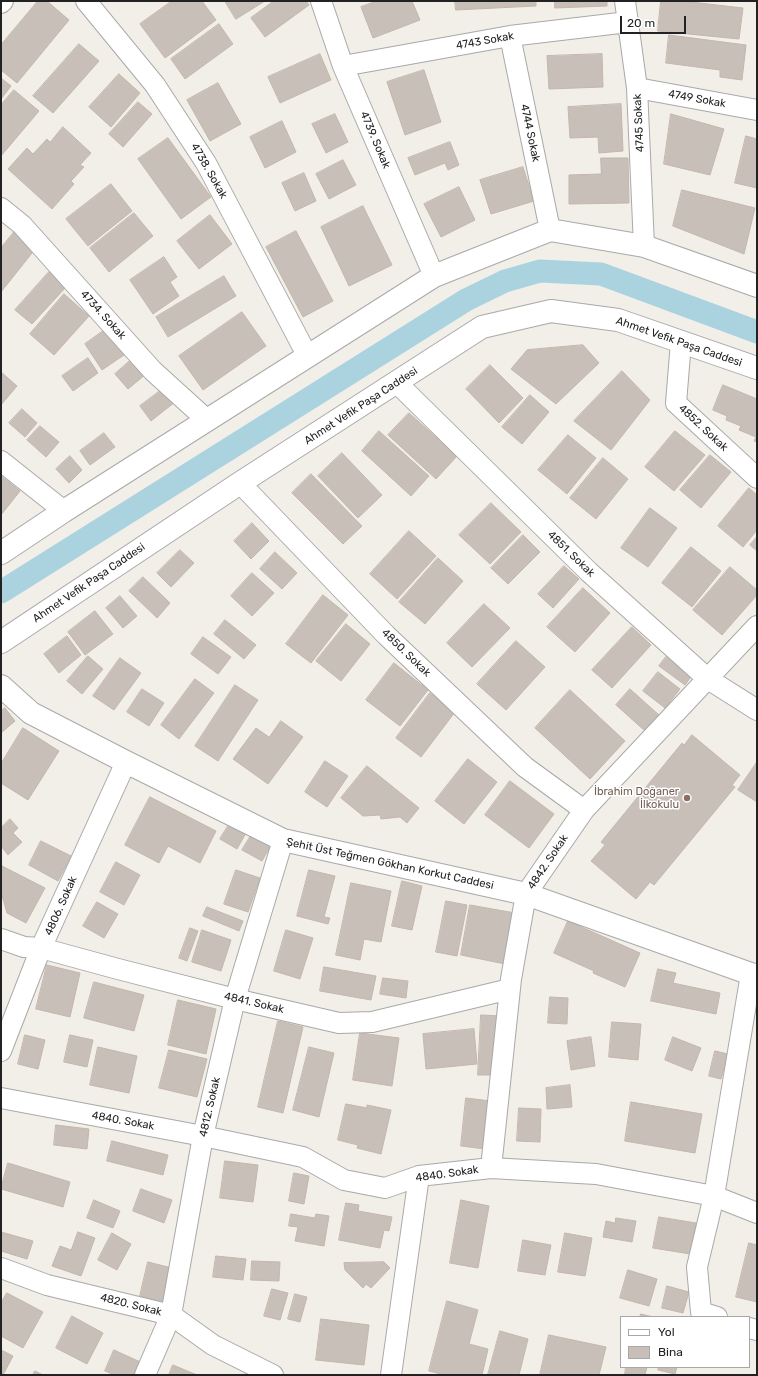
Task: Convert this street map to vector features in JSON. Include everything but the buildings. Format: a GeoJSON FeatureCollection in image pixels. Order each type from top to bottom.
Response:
{"type":"FeatureCollection","features":[{"type":"Feature","properties":{"kind":"street","name":"4738. Sokak"},"geometry":{"type":"LineString","coordinates":[[86,1],[154,85],[206,164],[308,357]]}},
{"type":"Feature","properties":{"kind":"street","name":"4739. Sokak"},"geometry":{"type":"LineString","coordinates":[[321,1],[344,66],[434,276]]}},
{"type":"Feature","properties":{"kind":"street","name":"4745 Sokak"},"geometry":{"type":"LineString","coordinates":[[625,1],[637,88],[644,246]]}},
{"type":"Feature","properties":{"kind":"street","name":"4743 Sokak"},"geometry":{"type":"LineString","coordinates":[[344,66],[510,36],[628,22]]}},
{"type":"Feature","properties":{"kind":"street","name":"4744 Sokak"},"geometry":{"type":"LineString","coordinates":[[510,36],[550,230]]}},
{"type":"Feature","properties":{"kind":"street","name":"4749 Sokak"},"geometry":{"type":"LineString","coordinates":[[637,88],[757,110]]}},
{"type":"Feature","properties":{"kind":"street","name":"4734. Sokak"},"geometry":{"type":"LineString","coordinates":[[1,208],[22,225],[153,372],[207,420]]}},
{"type":"Feature","properties":{"kind":"street"},"geometry":{"type":"LineString","coordinates":[[1,553],[64,511],[434,276],[550,230],[644,246],[757,286]]}},
{"type":"Feature","properties":{"kind":"street","name":"Ahmet Vefik Paşa Caddesi"},"geometry":{"type":"LineString","coordinates":[[1,642],[240,483],[482,327],[552,311],[618,320],[757,368]]}},
{"type":"Feature","properties":{"kind":"street","name":"4852. Sokak"},"geometry":{"type":"LineString","coordinates":[[681,342],[676,403],[757,478]]}},
{"type":"Feature","properties":{"kind":"street","name":"4851. Sokak"},"geometry":{"type":"LineString","coordinates":[[397,383],[589,572],[708,679],[757,710]]}},
{"type":"Feature","properties":{"kind":"street"},"geometry":{"type":"LineString","coordinates":[[1,461],[64,511]]}},
{"type":"Feature","properties":{"kind":"street","name":"4850. Sokak"},"geometry":{"type":"LineString","coordinates":[[240,483],[386,635],[525,767],[584,810]]}},
{"type":"Feature","properties":{"kind":"street","name":"4842. Sokak"},"geometry":{"type":"LineString","coordinates":[[491,1168],[510,989],[526,894],[584,810],[757,626]]}},
{"type":"Feature","properties":{"kind":"street","name":"Şehit Üst Teğmen Gökhan Korkut Caddesi"},"geometry":{"type":"LineString","coordinates":[[1,686],[31,712],[126,762],[282,840],[526,894],[754,975]]}},
{"type":"Feature","properties":{"kind":"street","name":"4806. Sokak"},"geometry":{"type":"LineString","coordinates":[[1,1051],[41,948],[126,762]]}},
{"type":"Feature","properties":{"kind":"street","name":"4812. Sokak"},"geometry":{"type":"LineString","coordinates":[[146,1375],[171,1315],[203,1136],[235,999],[282,840]]}},
{"type":"Feature","properties":{"kind":"street","name":"4841. Sokak"},"geometry":{"type":"LineString","coordinates":[[1,939],[24,947],[41,948],[235,999],[339,1023],[372,1022],[510,989]]}},
{"type":"Feature","properties":{"kind":"street"},"geometry":{"type":"LineString","coordinates":[[714,1316],[701,1312],[697,1267],[714,1196],[754,975]]}},
{"type":"Feature","properties":{"kind":"street","name":"4840. Sokak"},"geometry":{"type":"LineString","coordinates":[[1,1098],[203,1136],[303,1157],[344,1180],[378,1187],[385,1188],[419,1176],[491,1168],[596,1174],[714,1196],[757,1212]]}},
{"type":"Feature","properties":{"kind":"street"},"geometry":{"type":"LineString","coordinates":[[392,1375],[419,1176]]}},
{"type":"Feature","properties":{"kind":"street","name":"4820. Sokak"},"geometry":{"type":"LineString","coordinates":[[1,1268],[47,1285],[171,1315],[213,1345],[273,1375]]}},
{"type":"Feature","properties":{"kind":"waterway"},"geometry":{"type":"LineString","coordinates":[[1,592],[466,300],[505,281],[540,271],[601,274],[757,332]]}},
{"type":"Feature","properties":{"kind":"place","name":"İbrahim Doğaner İlkokulu"},"geometry":{"type":"Point","coordinates":[687,798]}}]}
